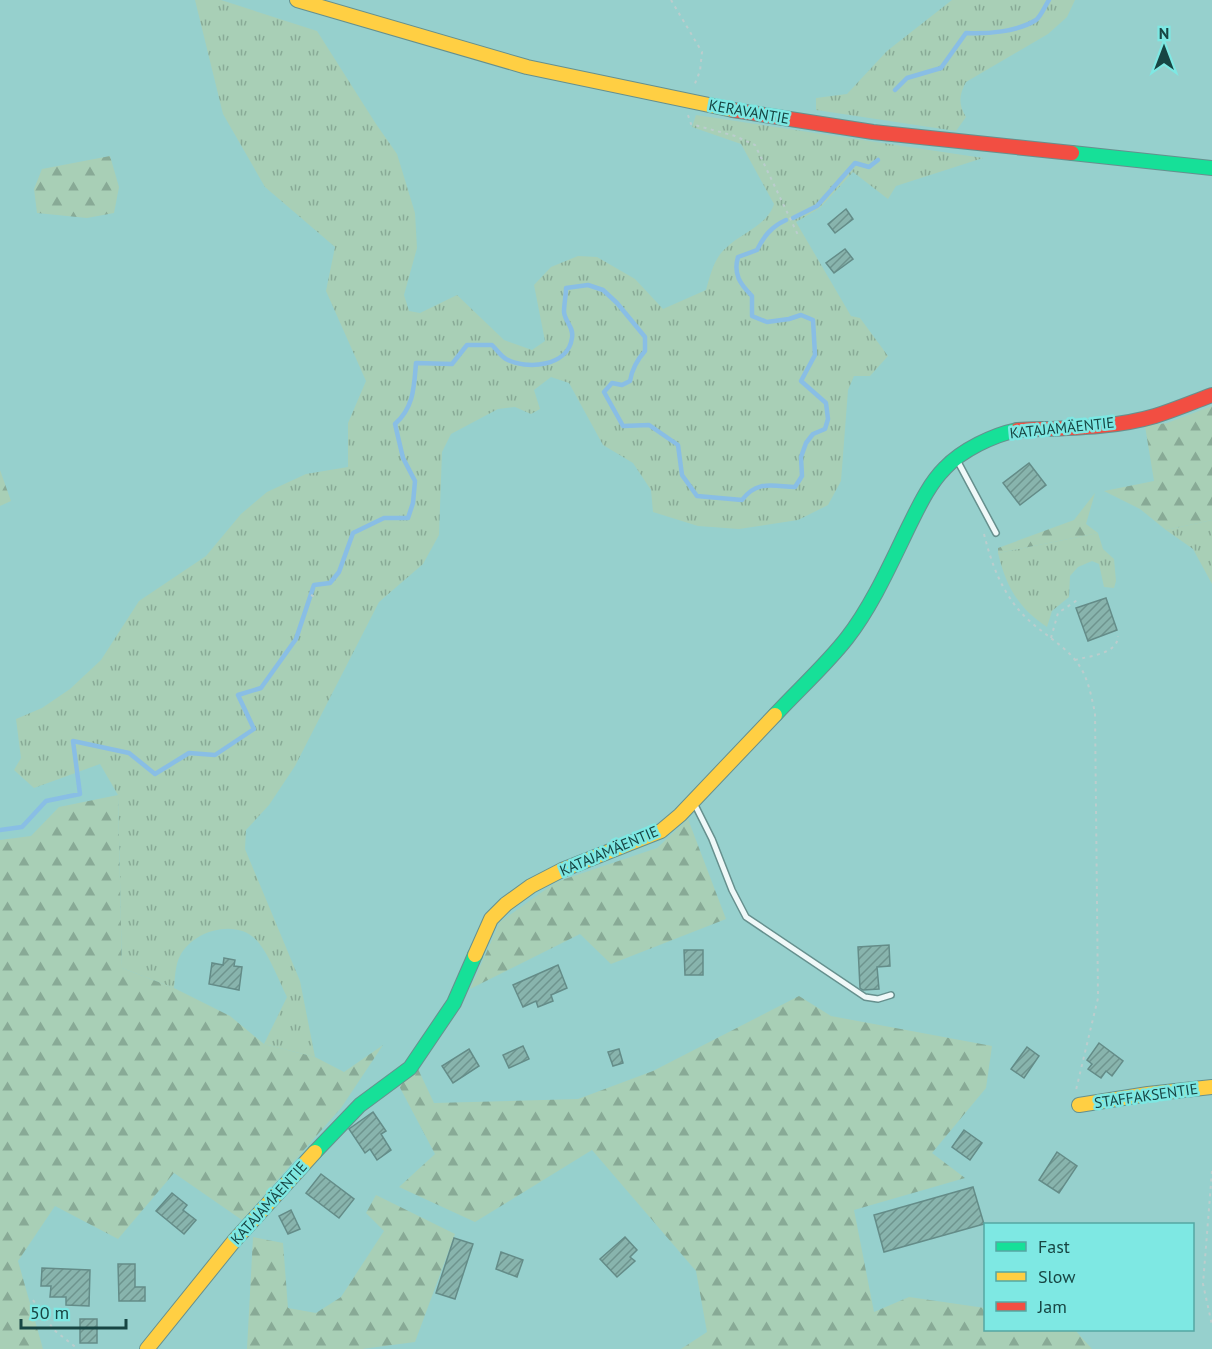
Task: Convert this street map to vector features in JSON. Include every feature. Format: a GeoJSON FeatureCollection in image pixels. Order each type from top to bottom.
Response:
{"type":"FeatureCollection","features":[{"type":"Feature","properties":{"kind":"street","name":"KERAVANTIE"},"geometry":{"type":"LineString","coordinates":[[297,0],[527,67],[688,101],[873,132],[1212,168]]}},
{"type":"Feature","properties":{"kind":"street","name":"KATAJAMÄENTIE"},"geometry":{"type":"LineString","coordinates":[[147,1349],[234,1241],[332,1133],[360,1105],[410,1068],[454,1003],[491,919],[506,904],[531,886],[562,870],[661,831],[693,802],[847,638],[882,581],[936,478],[946,466],[1001,434],[1016,430],[1090,428],[1125,422],[1154,416],[1212,395]]}},
{"type":"Feature","properties":{"kind":"street","name":"STAFFAKSENTIE"},"geometry":{"type":"LineString","coordinates":[[1080,1105],[1212,1087]]}},
{"type":"Feature","properties":{"kind":"lane"},"geometry":{"type":"LineString","coordinates":[[956,459],[996,533]]}},
{"type":"Feature","properties":{"kind":"lane"},"geometry":{"type":"LineString","coordinates":[[693,802],[746,917],[865,997],[878,999],[891,995]]}},
{"type":"Feature","properties":{"kind":"path"},"geometry":{"type":"LineString","coordinates":[[671,0],[702,52],[700,71],[688,101],[691,124],[735,136],[754,145],[798,235]]}},
{"type":"Feature","properties":{"kind":"path"},"geometry":{"type":"LineString","coordinates":[[982,526],[993,565],[1006,593],[1025,618],[1075,660],[1087,682],[1095,713],[1098,986],[1095,1015],[1076,1090]]}},
{"type":"Feature","properties":{"kind":"path"},"geometry":{"type":"LineString","coordinates":[[311,596],[317,598]]}},
{"type":"Feature","properties":{"kind":"path"},"geometry":{"type":"LineString","coordinates":[[1051,639],[1058,613],[1079,599]]}},
{"type":"Feature","properties":{"kind":"path"},"geometry":{"type":"LineString","coordinates":[[1075,660],[1113,648],[1118,642],[1118,636]]}},
{"type":"Feature","properties":{"kind":"path"},"geometry":{"type":"LineString","coordinates":[[1212,1170],[1203,1284],[1212,1325]]}},
{"type":"Feature","properties":{"kind":"path"},"geometry":{"type":"LineString","coordinates":[[33,1300],[54,1330],[78,1349]]}},
{"type":"Feature","properties":{"kind":"green space"},"geometry":{"type":"Polygon","coordinates":[[[195,0],[221,0],[317,31],[397,154],[415,213],[417,248],[404,295],[409,311],[420,313],[457,295],[504,340],[532,350],[545,341],[534,285],[551,267],[578,256],[597,257],[635,279],[663,309],[706,290],[713,268],[722,252],[766,218],[771,211],[774,204],[741,144],[692,127],[696,115],[983,158],[896,186],[888,199],[853,172],[820,208],[796,222],[851,316],[860,318],[888,356],[870,376],[854,376],[848,390],[841,481],[828,505],[798,520],[739,529],[698,526],[653,512],[651,490],[633,463],[603,445],[569,383],[551,377],[534,390],[540,409],[531,414],[515,407],[498,409],[451,434],[442,452],[439,535],[423,564],[379,602],[295,766],[269,805],[246,830],[245,849],[300,981],[315,1057],[264,1044],[287,997],[259,943],[240,930],[217,930],[195,939],[186,947],[178,960],[174,988],[122,968],[118,795],[100,764],[34,788],[14,770],[21,758],[16,719],[42,708],[70,689],[101,660],[139,601],[206,556],[241,514],[267,492],[306,474],[348,467],[348,423],[366,381],[326,291],[335,247],[265,187],[223,114],[195,0]]]}},
{"type":"Feature","properties":{"kind":"green space"},"geometry":{"type":"Polygon","coordinates":[[[952,0],[1075,0],[1067,17],[1048,34],[966,82],[960,100],[966,117],[956,131],[816,110],[816,98],[847,94],[887,51],[952,0]]]}},
{"type":"Feature","properties":{"kind":"green space"},"geometry":{"type":"Polygon","coordinates":[[[110,156],[119,187],[114,213],[87,218],[37,213],[34,189],[42,169],[110,156]]]}},
{"type":"Feature","properties":{"kind":"green space"},"geometry":{"type":"Polygon","coordinates":[[[1212,406],[1212,520],[1166,530],[1140,509],[1104,491],[1154,481],[1145,426],[1167,423],[1212,406]]]}},
{"type":"Feature","properties":{"kind":"green space"},"geometry":{"type":"Polygon","coordinates":[[[0,470],[11,501],[0,506],[0,470]]]}},
{"type":"Feature","properties":{"kind":"green space"},"geometry":{"type":"Polygon","coordinates":[[[1095,493],[1086,524],[1098,533],[998,553],[998,548],[1074,520],[1095,493]]]}},
{"type":"Feature","properties":{"kind":"green space"},"geometry":{"type":"Polygon","coordinates":[[[1212,520],[1212,584],[1193,549],[1166,530],[1212,520]]]}},
{"type":"Feature","properties":{"kind":"green space"},"geometry":{"type":"Polygon","coordinates":[[[1098,533],[1103,549],[1114,559],[1116,581],[1114,588],[1104,587],[1099,564],[1092,561],[1078,567],[1070,576],[1069,597],[1052,611],[1047,627],[1028,612],[1009,586],[998,553],[1098,533]]]}},
{"type":"Feature","properties":{"kind":"green space"},"geometry":{"type":"Polygon","coordinates":[[[118,795],[122,968],[174,988],[230,1016],[264,1044],[315,1057],[344,1072],[383,1045],[341,1108],[242,1220],[174,1173],[118,1239],[55,1206],[18,1261],[43,1349],[0,1349],[0,840],[31,836],[59,807],[118,795]]]}},
{"type":"Feature","properties":{"kind":"green space"},"geometry":{"type":"Polygon","coordinates":[[[688,819],[726,919],[611,964],[580,934],[470,989],[500,922],[556,882],[657,848],[688,819]]]}},
{"type":"Feature","properties":{"kind":"green space"},"geometry":{"type":"Polygon","coordinates":[[[799,996],[831,1016],[992,1046],[986,1088],[932,1153],[965,1178],[854,1210],[874,1312],[909,1297],[984,1308],[984,1331],[1076,1331],[1092,1349],[681,1349],[707,1332],[696,1271],[592,1150],[475,1222],[399,1187],[435,1154],[398,1084],[418,1069],[434,1103],[578,1099],[653,1071],[799,996]]]}},
{"type":"Feature","properties":{"kind":"green space"},"geometry":{"type":"Polygon","coordinates":[[[376,1195],[455,1234],[415,1342],[362,1349],[247,1349],[253,1237],[283,1243],[288,1308],[316,1313],[341,1297],[384,1231],[366,1213],[376,1195]]]}},
{"type":"Feature","properties":{"kind":"building"},"geometry":{"type":"Polygon","coordinates":[[[846,209],[853,219],[835,233],[828,224],[846,209]]]}},
{"type":"Feature","properties":{"kind":"building"},"geometry":{"type":"Polygon","coordinates":[[[845,249],[853,259],[834,273],[826,263],[845,249]]]}},
{"type":"Feature","properties":{"kind":"building"},"geometry":{"type":"Polygon","coordinates":[[[1029,463],[1046,485],[1020,505],[1003,483],[1029,463]]]}},
{"type":"Feature","properties":{"kind":"building"},"geometry":{"type":"Polygon","coordinates":[[[1106,598],[1117,630],[1088,641],[1076,608],[1106,598]]]}},
{"type":"Feature","properties":{"kind":"building"},"geometry":{"type":"Polygon","coordinates":[[[889,945],[890,966],[877,967],[879,989],[863,990],[860,988],[858,947],[889,945]]]}},
{"type":"Feature","properties":{"kind":"building"},"geometry":{"type":"Polygon","coordinates":[[[684,950],[703,950],[703,975],[685,975],[684,950]]]}},
{"type":"Feature","properties":{"kind":"building"},"geometry":{"type":"Polygon","coordinates":[[[224,958],[235,960],[234,966],[242,967],[239,990],[209,984],[212,963],[223,965],[224,958]]]}},
{"type":"Feature","properties":{"kind":"building"},"geometry":{"type":"Polygon","coordinates":[[[558,965],[567,988],[551,995],[553,1001],[538,1007],[536,1001],[523,1007],[513,985],[558,965]]]}},
{"type":"Feature","properties":{"kind":"building"},"geometry":{"type":"Polygon","coordinates":[[[1099,1043],[1123,1061],[1112,1076],[1106,1071],[1101,1078],[1088,1069],[1092,1064],[1087,1060],[1099,1043]]]}},
{"type":"Feature","properties":{"kind":"building"},"geometry":{"type":"Polygon","coordinates":[[[523,1046],[529,1059],[509,1068],[503,1055],[523,1046]]]}},
{"type":"Feature","properties":{"kind":"building"},"geometry":{"type":"Polygon","coordinates":[[[1027,1047],[1039,1056],[1024,1078],[1011,1069],[1027,1047]]]}},
{"type":"Feature","properties":{"kind":"building"},"geometry":{"type":"Polygon","coordinates":[[[469,1049],[479,1066],[453,1083],[442,1066],[469,1049]]]}},
{"type":"Feature","properties":{"kind":"building"},"geometry":{"type":"Polygon","coordinates":[[[619,1049],[623,1063],[613,1066],[608,1052],[619,1049]]]}},
{"type":"Feature","properties":{"kind":"building"},"geometry":{"type":"Polygon","coordinates":[[[373,1112],[386,1131],[381,1134],[391,1150],[377,1160],[370,1149],[365,1153],[349,1129],[373,1112]]]}},
{"type":"Feature","properties":{"kind":"building"},"geometry":{"type":"Polygon","coordinates":[[[964,1130],[982,1143],[970,1160],[952,1147],[964,1130]]]}},
{"type":"Feature","properties":{"kind":"building"},"geometry":{"type":"Polygon","coordinates":[[[1057,1152],[1077,1166],[1059,1193],[1039,1180],[1057,1152]]]}},
{"type":"Feature","properties":{"kind":"building"},"geometry":{"type":"Polygon","coordinates":[[[321,1174],[354,1199],[339,1218],[306,1193],[321,1174]]]}},
{"type":"Feature","properties":{"kind":"building"},"geometry":{"type":"Polygon","coordinates":[[[973,1187],[984,1224],[884,1252],[874,1215],[973,1187]]]}},
{"type":"Feature","properties":{"kind":"building"},"geometry":{"type":"Polygon","coordinates":[[[172,1193],[187,1205],[183,1210],[196,1220],[184,1234],[156,1211],[172,1193]]]}},
{"type":"Feature","properties":{"kind":"building"},"geometry":{"type":"Polygon","coordinates":[[[291,1210],[300,1229],[288,1234],[279,1216],[291,1210]]]}},
{"type":"Feature","properties":{"kind":"building"},"geometry":{"type":"Polygon","coordinates":[[[625,1237],[637,1250],[630,1257],[635,1261],[617,1277],[600,1259],[625,1237]]]}},
{"type":"Feature","properties":{"kind":"building"},"geometry":{"type":"Polygon","coordinates":[[[454,1238],[473,1244],[455,1299],[436,1293],[454,1238]]]}},
{"type":"Feature","properties":{"kind":"building"},"geometry":{"type":"Polygon","coordinates":[[[501,1252],[523,1260],[517,1277],[496,1269],[501,1252]]]}},
{"type":"Feature","properties":{"kind":"building"},"geometry":{"type":"Polygon","coordinates":[[[118,1264],[135,1264],[135,1287],[145,1287],[145,1301],[119,1301],[118,1264]]]}},
{"type":"Feature","properties":{"kind":"building"},"geometry":{"type":"Polygon","coordinates":[[[42,1268],[90,1270],[89,1306],[66,1305],[66,1297],[50,1297],[51,1286],[41,1286],[42,1268]]]}},
{"type":"Feature","properties":{"kind":"building"},"geometry":{"type":"Polygon","coordinates":[[[80,1319],[97,1319],[97,1343],[80,1343],[80,1319]]]}},
{"type":"Feature","properties":{"kind":"waterway"},"geometry":{"type":"LineString","coordinates":[[895,90],[907,78],[941,68],[966,33],[1002,31],[1028,24],[1038,18],[1049,0]]}},
{"type":"Feature","properties":{"kind":"waterway"},"geometry":{"type":"LineString","coordinates":[[793,218],[817,206],[855,163],[869,167],[878,160]]}},
{"type":"Feature","properties":{"kind":"waterway"},"geometry":{"type":"LineString","coordinates":[[0,830],[22,827],[46,801],[80,794],[73,741],[129,753],[155,774],[189,753],[215,755],[254,729],[238,695],[261,688],[296,639],[314,585],[330,583],[339,572],[353,533],[384,518],[408,518],[413,503],[415,481],[403,458],[395,424],[409,404],[416,363],[452,364],[467,345],[492,345],[506,359],[524,364],[545,364],[555,360],[569,348],[572,338],[572,331],[564,312],[566,288],[588,285],[603,290],[645,337],[645,351],[635,365],[630,381],[622,385],[612,383],[604,392],[623,426],[649,425],[678,445],[682,475],[697,496],[742,500],[753,489],[759,487],[772,485],[795,487],[802,476],[801,457],[806,443],[813,434],[825,429],[828,419],[826,403],[801,381],[815,355],[813,320],[801,315],[767,322],[752,316],[752,296],[741,283],[736,269],[738,257],[757,250],[768,232],[786,220]]}},
{"type":"Feature","properties":{"kind":"traffic: fast"},"geometry":{"type":"LineString","coordinates":[[1072,153],[1212,168]]}},
{"type":"Feature","properties":{"kind":"traffic: fast"},"geometry":{"type":"LineString","coordinates":[[775,715],[830,658],[856,626],[881,584],[929,488],[939,474],[969,449],[988,439],[1017,430]]}},
{"type":"Feature","properties":{"kind":"traffic: fast"},"geometry":{"type":"LineString","coordinates":[[315,1152],[360,1105],[410,1068],[454,1003],[475,955]]}},
{"type":"Feature","properties":{"kind":"traffic: slow"},"geometry":{"type":"LineString","coordinates":[[297,0],[527,67],[733,110]]}},
{"type":"Feature","properties":{"kind":"traffic: slow"},"geometry":{"type":"LineString","coordinates":[[475,955],[491,919],[506,904],[531,886],[562,870],[661,831],[680,815],[775,715]]}},
{"type":"Feature","properties":{"kind":"traffic: slow"},"geometry":{"type":"LineString","coordinates":[[1079,1105],[1212,1087]]}},
{"type":"Feature","properties":{"kind":"traffic: slow"},"geometry":{"type":"LineString","coordinates":[[147,1349],[234,1241],[315,1152]]}},
{"type":"Feature","properties":{"kind":"traffic: jam"},"geometry":{"type":"LineString","coordinates":[[733,110],[873,132],[1072,153]]}},
{"type":"Feature","properties":{"kind":"traffic: jam"},"geometry":{"type":"LineString","coordinates":[[1017,430],[1087,427],[1138,420],[1212,395]]}}]}
